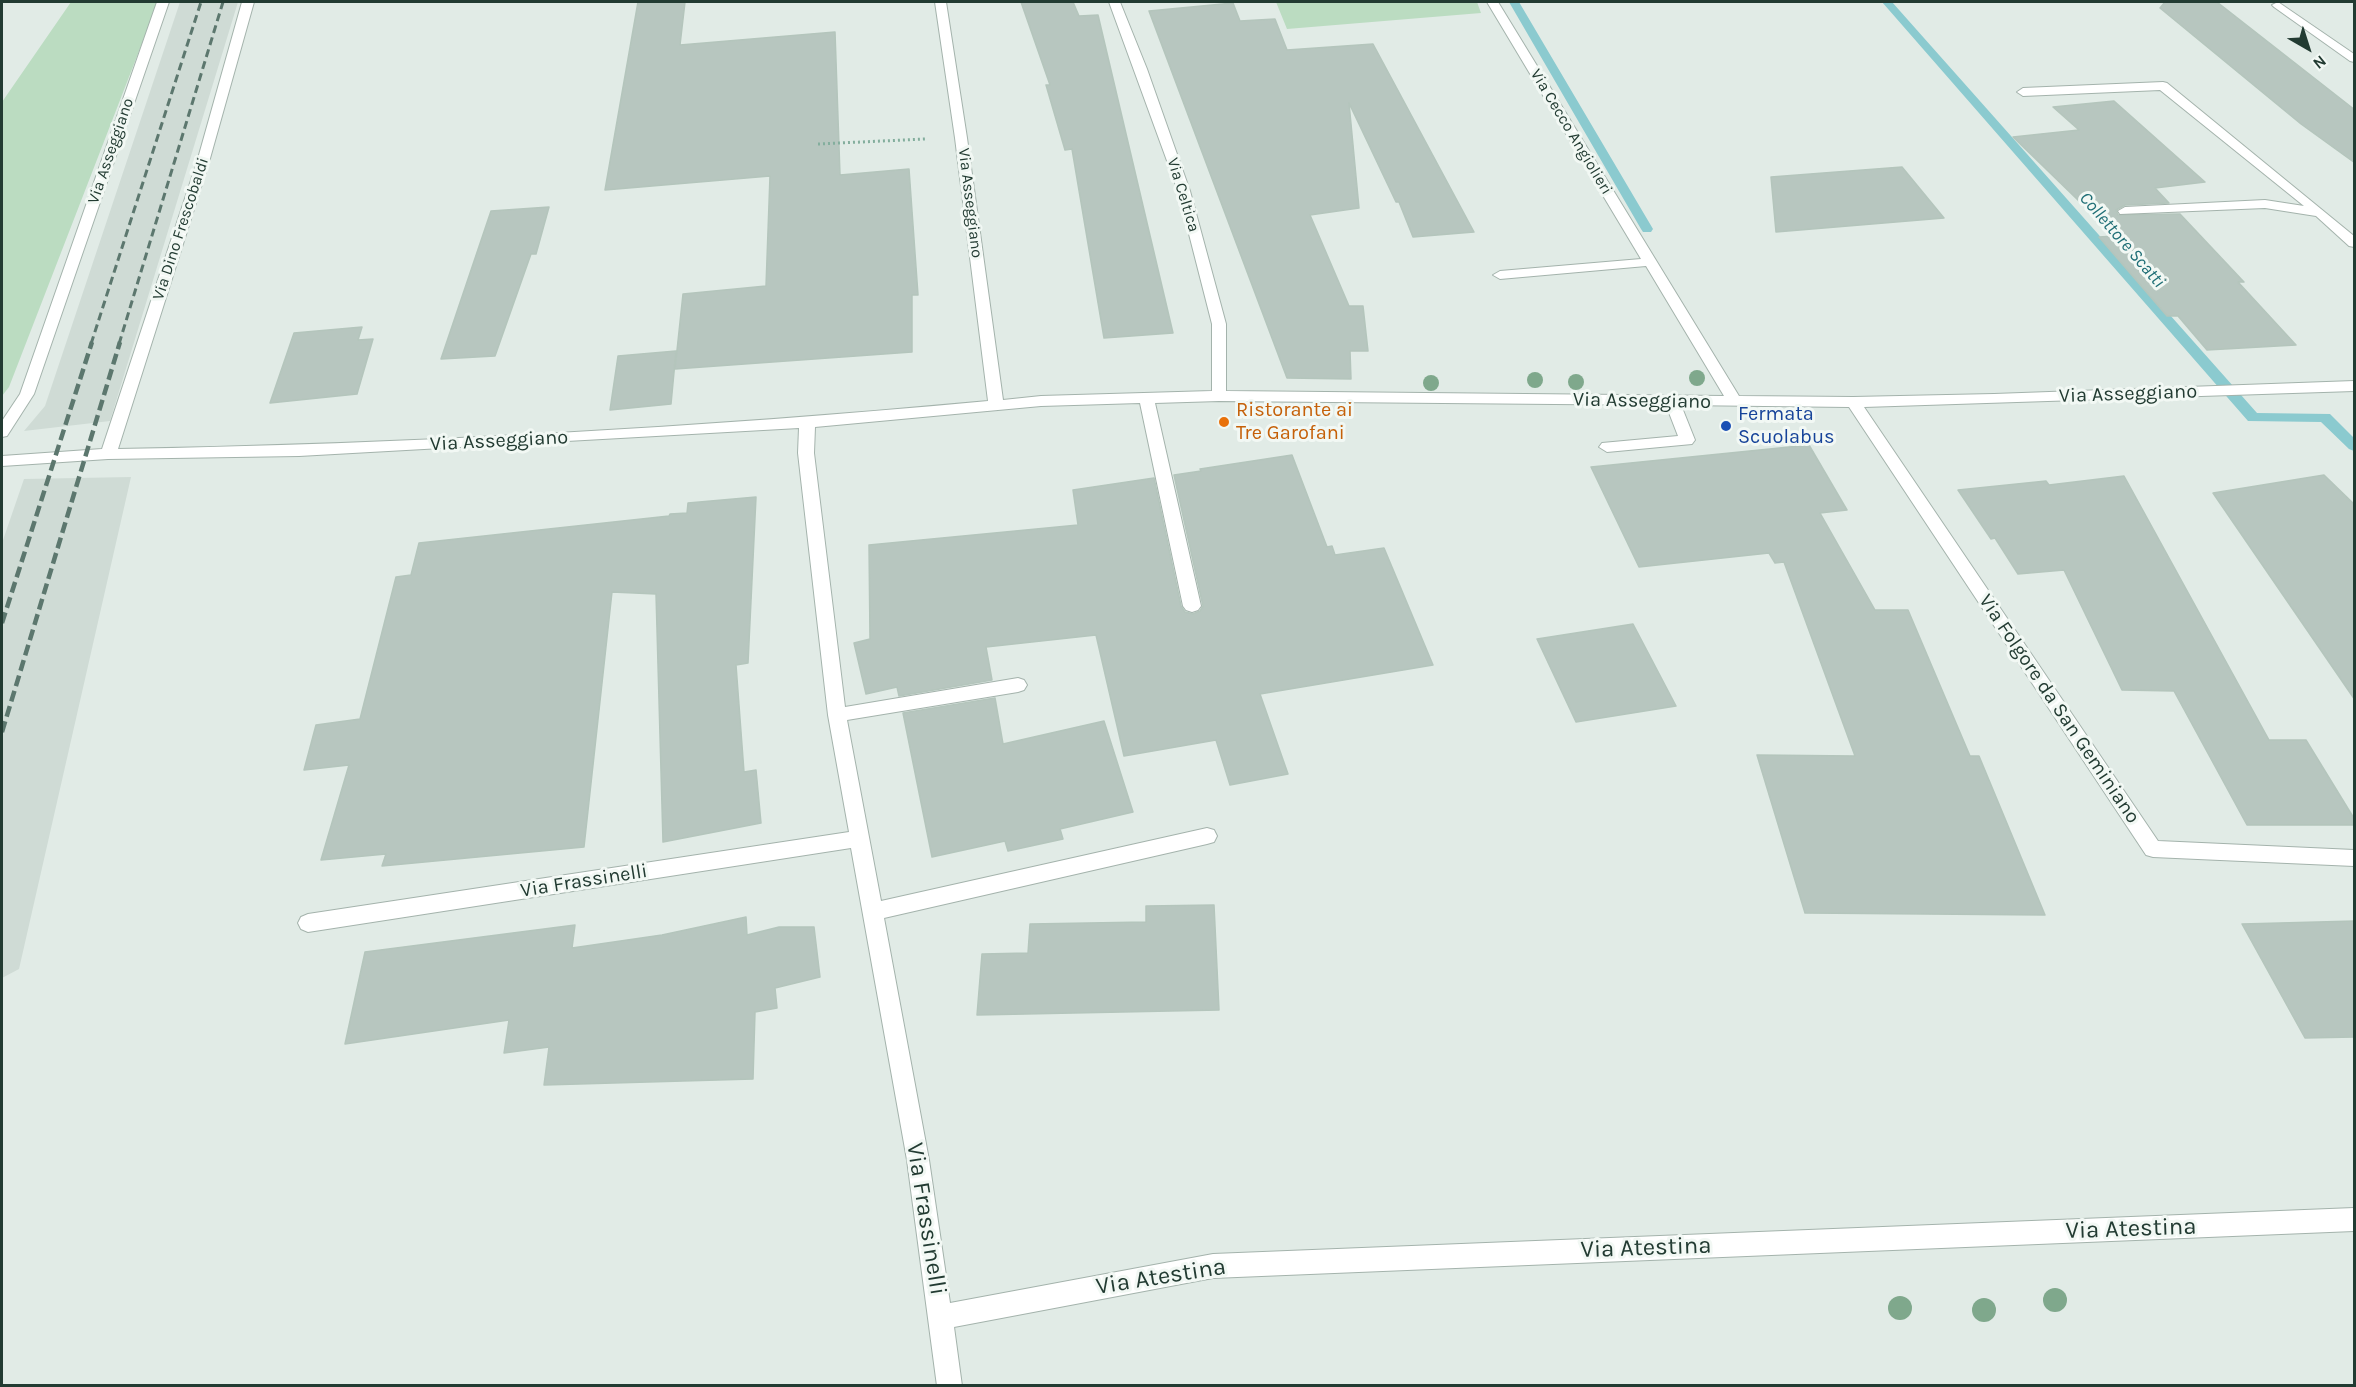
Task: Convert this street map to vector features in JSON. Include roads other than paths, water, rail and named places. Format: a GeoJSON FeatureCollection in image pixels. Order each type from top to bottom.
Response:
{"type":"FeatureCollection","features":[{"type":"Feature","properties":{"kind":"street","name":"Via Asseggiano"},"geometry":{"type":"LineString","coordinates":[[2,432],[27,394],[164,2]]}},
{"type":"Feature","properties":{"kind":"street","name":"Via Dino Frescobaldi"},"geometry":{"type":"LineString","coordinates":[[108,454],[203,162],[248,2]]}},
{"type":"Feature","properties":{"kind":"street","name":"Via Asseggiano"},"geometry":{"type":"LineString","coordinates":[[940,2],[962,138],[996,405]]}},
{"type":"Feature","properties":{"kind":"street","name":"Via Celtica"},"geometry":{"type":"LineString","coordinates":[[1114,2],[1141,69],[1184,191],[1219,324],[1219,396]]}},
{"type":"Feature","properties":{"kind":"street","name":"Via Cecco Angiolieri"},"geometry":{"type":"LineString","coordinates":[[1492,2],[1735,402]]}},
{"type":"Feature","properties":{"kind":"street"},"geometry":{"type":"LineString","coordinates":[[2278,5],[2355,59]]}},
{"type":"Feature","properties":{"kind":"street"},"geometry":{"type":"LineString","coordinates":[[2022,92],[2163,86],[2355,243]]}},
{"type":"Feature","properties":{"kind":"street"},"geometry":{"type":"LineString","coordinates":[[2125,211],[2265,204],[2320,213]]}},
{"type":"Feature","properties":{"kind":"street"},"geometry":{"type":"LineString","coordinates":[[1500,275],[1650,262]]}},
{"type":"Feature","properties":{"kind":"street","name":"Via Asseggiano"},"geometry":{"type":"LineString","coordinates":[[2,461],[108,454],[299,451],[807,423],[996,405],[1146,397],[1853,402],[2355,386]]}},
{"type":"Feature","properties":{"kind":"street"},"geometry":{"type":"LineString","coordinates":[[1146,397],[1192,606]]}},
{"type":"Feature","properties":{"kind":"street"},"geometry":{"type":"LineString","coordinates":[[1607,447],[1687,440],[1672,401]]}},
{"type":"Feature","properties":{"kind":"street","name":"Via Folgore da San Geminiano"},"geometry":{"type":"LineString","coordinates":[[1853,402],[2153,849],[2355,858]]}},
{"type":"Feature","properties":{"kind":"street","name":"Via Frassinelli"},"geometry":{"type":"LineString","coordinates":[[807,423],[806,453],[837,716],[918,1160],[950,1386]]}},
{"type":"Feature","properties":{"kind":"street"},"geometry":{"type":"LineString","coordinates":[[837,716],[1018,685]]}},
{"type":"Feature","properties":{"kind":"street"},"geometry":{"type":"LineString","coordinates":[[873,912],[1207,836]]}},
{"type":"Feature","properties":{"kind":"street","name":"Via Frassinelli"},"geometry":{"type":"LineString","coordinates":[[308,923],[860,838]]}},
{"type":"Feature","properties":{"kind":"street","name":"Via Atestina"},"geometry":{"type":"LineString","coordinates":[[941,1317],[1213,1266],[2355,1220]]}},
{"type":"Feature","properties":{"kind":"waterway"},"geometry":{"type":"LineString","coordinates":[[1514,2],[1647,229]]}},
{"type":"Feature","properties":{"kind":"waterway","name":"Collettore Scatti"},"geometry":{"type":"LineString","coordinates":[[1887,2],[2253,418],[2325,417],[2354,446]]}},
{"type":"Feature","properties":{"kind":"railway"},"geometry":{"type":"LineString","coordinates":[[91,344],[201,2]]}},
{"type":"Feature","properties":{"kind":"railway"},"geometry":{"type":"LineString","coordinates":[[119,344],[223,2]]}},
{"type":"Feature","properties":{"kind":"railway"},"geometry":{"type":"LineString","coordinates":[[2,623],[92,342]]}},
{"type":"Feature","properties":{"kind":"railway"},"geometry":{"type":"LineString","coordinates":[[2,732],[120,342]]}},
{"type":"Feature","properties":{"kind":"place","name":"Ristorante ai Tre Garofani"},"geometry":{"type":"Point","coordinates":[1224,422]}},
{"type":"Feature","properties":{"kind":"place","name":"Fermata Scuolabus"},"geometry":{"type":"Point","coordinates":[1726,426]}}]}
